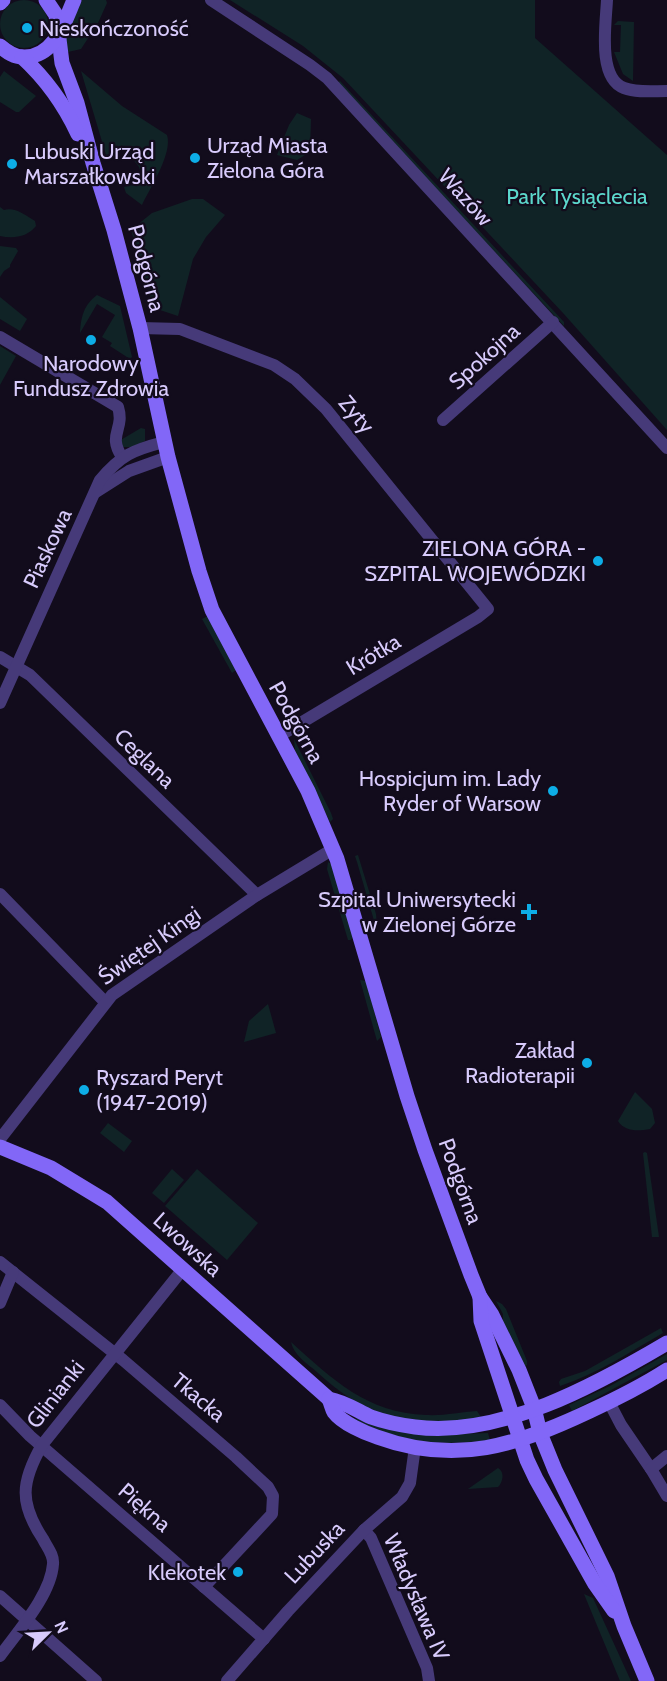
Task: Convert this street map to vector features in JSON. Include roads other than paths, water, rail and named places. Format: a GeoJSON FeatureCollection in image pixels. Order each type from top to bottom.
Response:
{"type":"FeatureCollection","features":[{"type":"Feature","properties":{"kind":"street","name":"Podgórna"},"geometry":{"type":"LineString","coordinates":[[46,0],[56,15],[62,63],[77,103],[114,230],[140,328],[166,450],[212,610],[308,791],[333,849],[425,1150],[480,1297],[492,1315],[534,1408],[540,1433],[555,1470],[607,1576],[624,1626],[647,1681]]}},
{"type":"Feature","properties":{"kind":"street"},"geometry":{"type":"LineString","coordinates":[[22,57],[39,54],[46,50],[58,35],[74,0]]}},
{"type":"Feature","properties":{"kind":"street","name":"Wazów"},"geometry":{"type":"LineString","coordinates":[[211,0],[327,78],[667,448]]}},
{"type":"Feature","properties":{"kind":"street"},"geometry":{"type":"LineString","coordinates":[[607,0],[606,61],[614,81],[622,88],[631,90],[667,91]]}},
{"type":"Feature","properties":{"kind":"street","name":"Podgórna"},"geometry":{"type":"LineString","coordinates":[[0,46],[13,55],[22,57],[39,72],[66,109],[93,164]]}},
{"type":"Feature","properties":{"kind":"street","name":"Spokojna"},"geometry":{"type":"LineString","coordinates":[[443,420],[553,322]]}},
{"type":"Feature","properties":{"kind":"street","name":"Zyty"},"geometry":{"type":"LineString","coordinates":[[140,328],[180,329],[274,365],[295,379],[314,396],[385,480],[488,609]]}},
{"type":"Feature","properties":{"kind":"street"},"geometry":{"type":"LineString","coordinates":[[0,337],[118,407],[121,418],[115,440],[116,448],[122,457]]}},
{"type":"Feature","properties":{"kind":"street","name":"Piaskowa"},"geometry":{"type":"LineString","coordinates":[[0,703],[100,480],[115,462],[143,447],[166,450]]}},
{"type":"Feature","properties":{"kind":"street"},"geometry":{"type":"LineString","coordinates":[[96,492],[166,450]]}},
{"type":"Feature","properties":{"kind":"street","name":"Krótka"},"geometry":{"type":"LineString","coordinates":[[279,736],[488,609]]}},
{"type":"Feature","properties":{"kind":"street","name":"Ceglana"},"geometry":{"type":"LineString","coordinates":[[0,657],[38,683],[257,895]]}},
{"type":"Feature","properties":{"kind":"street","name":"Świętej Kingi"},"geometry":{"type":"LineString","coordinates":[[0,1139],[111,995],[257,895],[333,849]]}},
{"type":"Feature","properties":{"kind":"street"},"geometry":{"type":"LineString","coordinates":[[0,894],[105,1002]]}},
{"type":"Feature","properties":{"kind":"street","name":"Lwowska"},"geometry":{"type":"LineString","coordinates":[[0,1147],[51,1168],[87,1188],[128,1219],[329,1399],[334,1412],[357,1428],[385,1440],[434,1450],[477,1450],[522,1440],[609,1402],[667,1370]]}},
{"type":"Feature","properties":{"kind":"street","name":"Tkacka"},"geometry":{"type":"LineString","coordinates":[[0,1262],[114,1353],[238,1458],[267,1486],[273,1496],[272,1514],[204,1587]]}},
{"type":"Feature","properties":{"kind":"street","name":"Glinianki"},"geometry":{"type":"LineString","coordinates":[[0,1656],[49,1582],[54,1560],[36,1529],[28,1509],[24,1489],[33,1460],[42,1445],[114,1353],[183,1269]]}},
{"type":"Feature","properties":{"kind":"street"},"geometry":{"type":"LineString","coordinates":[[0,1303],[13,1272]]}},
{"type":"Feature","properties":{"kind":"street","name":"Podgórna"},"geometry":{"type":"LineString","coordinates":[[480,1297],[481,1321],[527,1460],[563,1530],[595,1584],[624,1626]]}},
{"type":"Feature","properties":{"kind":"street","name":"Lwowska"},"geometry":{"type":"LineString","coordinates":[[329,1399],[342,1401],[354,1409],[386,1422],[433,1429],[468,1428],[514,1417],[595,1383],[667,1343]]}},
{"type":"Feature","properties":{"kind":"street"},"geometry":{"type":"LineString","coordinates":[[624,1394],[634,1362]]}},
{"type":"Feature","properties":{"kind":"street"},"geometry":{"type":"LineString","coordinates":[[609,1402],[621,1425],[667,1496]]}},
{"type":"Feature","properties":{"kind":"street","name":"Piękna"},"geometry":{"type":"LineString","coordinates":[[0,1405],[30,1436],[264,1639]]}},
{"type":"Feature","properties":{"kind":"street","name":"Lubuska"},"geometry":{"type":"LineString","coordinates":[[227,1681],[364,1530],[402,1497],[410,1483],[415,1447]]}},
{"type":"Feature","properties":{"kind":"street"},"geometry":{"type":"LineString","coordinates":[[651,1469],[667,1456]]}},
{"type":"Feature","properties":{"kind":"street","name":"Władysława IV"},"geometry":{"type":"LineString","coordinates":[[364,1530],[371,1538],[427,1668],[429,1681]]}},
{"type":"Feature","properties":{"kind":"street"},"geometry":{"type":"LineString","coordinates":[[0,1596],[96,1681]]}},
{"type":"Feature","properties":{"kind":"place","name":"Nieskończoność"},"geometry":{"type":"Point","coordinates":[27,28]}},
{"type":"Feature","properties":{"kind":"place","name":"Urząd Miasta Zielona Góra"},"geometry":{"type":"Point","coordinates":[195,158]}},
{"type":"Feature","properties":{"kind":"place","name":"Lubuski Urząd Marszałkowski"},"geometry":{"type":"Point","coordinates":[12,164]}},
{"type":"Feature","properties":{"kind":"place","name":"Narodowy Fundusz Zdrowia"},"geometry":{"type":"Point","coordinates":[91,340]}},
{"type":"Feature","properties":{"kind":"place","name":"ZIELONA GÓRA - SZPITAL WOJEWÓDZKI"},"geometry":{"type":"Point","coordinates":[598,561]}},
{"type":"Feature","properties":{"kind":"place","name":"Hospicjum im. Lady Ryder of Warsow"},"geometry":{"type":"Point","coordinates":[553,791]}},
{"type":"Feature","properties":{"kind":"place","name":"Szpital Uniwersytecki w Zielonej Górze"},"geometry":{"type":"Point","coordinates":[529,912]}},
{"type":"Feature","properties":{"kind":"place","name":"Zakład Radioterapii"},"geometry":{"type":"Point","coordinates":[587,1063]}},
{"type":"Feature","properties":{"kind":"place","name":"Ryszard Peryt (1947-2019)"},"geometry":{"type":"Point","coordinates":[84,1090]}},
{"type":"Feature","properties":{"kind":"place","name":"Klekotek"},"geometry":{"type":"Point","coordinates":[238,1572]}},
{"type":"Feature","properties":{"kind":"park label","name":"Park Tysiąclecia"},"geometry":{"type":"Point","coordinates":[577,196]}}]}
